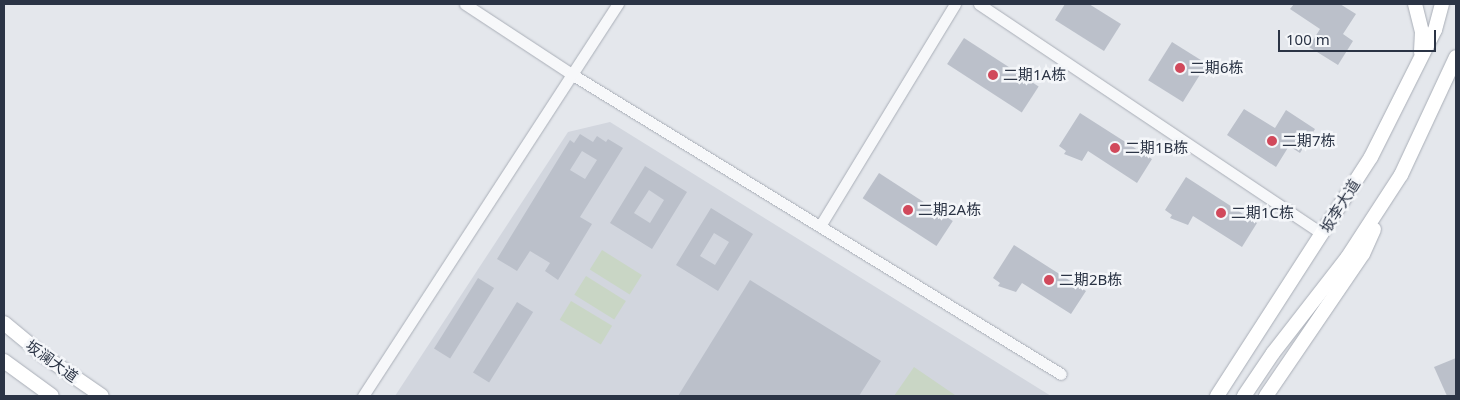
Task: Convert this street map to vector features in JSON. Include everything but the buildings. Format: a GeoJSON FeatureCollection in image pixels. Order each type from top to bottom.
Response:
{"type":"FeatureCollection","features":[{"type":"Feature","properties":{"kind":"main road"},"geometry":{"type":"LineString","coordinates":[[1415,4],[1422,32],[1418,63]]}},
{"type":"Feature","properties":{"kind":"main road","name":"坂李大道"},"geometry":{"type":"LineString","coordinates":[[1217,396],[1370,157],[1435,30],[1442,4]]}},
{"type":"Feature","properties":{"kind":"main road"},"geometry":{"type":"LineString","coordinates":[[1244,396],[1382,206],[1402,175],[1456,57]]}},
{"type":"Feature","properties":{"kind":"main road"},"geometry":{"type":"LineString","coordinates":[[1266,396],[1363,254],[1382,206]]}},
{"type":"Feature","properties":{"kind":"main road","name":"坂澜大道"},"geometry":{"type":"LineString","coordinates":[[4,323],[44,356],[102,396]]}},
{"type":"Feature","properties":{"kind":"main road","name":"坂澜大道"},"geometry":{"type":"LineString","coordinates":[[4,361],[52,396]]}},
{"type":"Feature","properties":{"kind":"street"},"geometry":{"type":"LineString","coordinates":[[465,4],[573,75],[1061,374]]}},
{"type":"Feature","properties":{"kind":"street"},"geometry":{"type":"LineString","coordinates":[[363,396],[618,4]]}},
{"type":"Feature","properties":{"kind":"street"},"geometry":{"type":"LineString","coordinates":[[820,226],[956,4]]}},
{"type":"Feature","properties":{"kind":"street"},"geometry":{"type":"LineString","coordinates":[[979,4],[1322,234]]}},
{"type":"Feature","properties":{"kind":"shaded area"},"geometry":{"type":"Polygon","coordinates":[[[610,122],[1051,396],[395,396],[568,132],[610,122]]]}},
{"type":"Feature","properties":{"kind":"green space"},"geometry":{"type":"Polygon","coordinates":[[[602,250],[642,275],[630,294],[590,270],[602,250]]]}},
{"type":"Feature","properties":{"kind":"green space"},"geometry":{"type":"Polygon","coordinates":[[[586,276],[626,301],[614,320],[574,295],[586,276]]]}},
{"type":"Feature","properties":{"kind":"green space"},"geometry":{"type":"Polygon","coordinates":[[[571,301],[612,326],[601,345],[560,320],[571,301]]]}},
{"type":"Feature","properties":{"kind":"green space"},"geometry":{"type":"Polygon","coordinates":[[[914,367],[955,395],[955,396],[894,396],[914,367]]]}},
{"type":"Feature","properties":{"kind":"place","name":"二期6栋"},"geometry":{"type":"Point","coordinates":[1180,68]}},
{"type":"Feature","properties":{"kind":"place","name":"二期1A栋"},"geometry":{"type":"Point","coordinates":[993,75]}},
{"type":"Feature","properties":{"kind":"place","name":"二期7栋"},"geometry":{"type":"Point","coordinates":[1272,141]}},
{"type":"Feature","properties":{"kind":"place","name":"二期1B栋"},"geometry":{"type":"Point","coordinates":[1115,148]}},
{"type":"Feature","properties":{"kind":"place","name":"二期2A栋"},"geometry":{"type":"Point","coordinates":[908,210]}},
{"type":"Feature","properties":{"kind":"place","name":"二期1C栋"},"geometry":{"type":"Point","coordinates":[1221,213]}},
{"type":"Feature","properties":{"kind":"place","name":"二期2B栋"},"geometry":{"type":"Point","coordinates":[1049,280]}}]}
